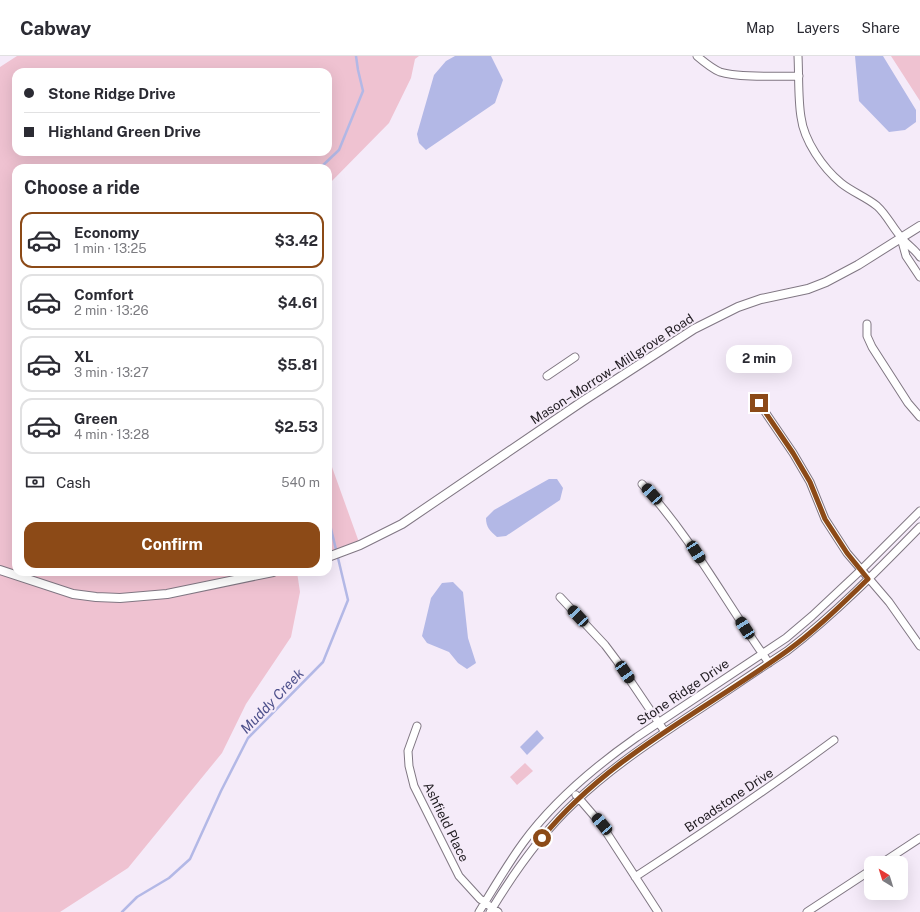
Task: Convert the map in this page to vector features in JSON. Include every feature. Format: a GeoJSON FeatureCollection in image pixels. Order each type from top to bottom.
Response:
{"type":"FeatureCollection","features":[{"type":"Feature","properties":{"kind":"street"},"geometry":{"type":"LineString","coordinates":[[697,56],[706,65],[721,72],[740,75],[799,76]]}},
{"type":"Feature","properties":{"kind":"street"},"geometry":{"type":"LineString","coordinates":[[798,56],[800,117],[816,155],[828,171],[842,184],[878,207],[891,222],[901,238],[906,256],[920,277]]}},
{"type":"Feature","properties":{"kind":"street","name":"Mason–Morrow–Millgrove Road"},"geometry":{"type":"LineString","coordinates":[[332,556],[360,546],[402,524],[583,401],[694,329],[738,306],[761,299],[808,289],[826,282],[852,269],[920,226]]}},
{"type":"Feature","properties":{"kind":"street"},"geometry":{"type":"LineString","coordinates":[[901,238],[916,250],[920,257]]}},
{"type":"Feature","properties":{"kind":"street"},"geometry":{"type":"LineString","coordinates":[[867,324],[867,336],[872,347],[908,403],[920,417]]}},
{"type":"Feature","properties":{"kind":"street"},"geometry":{"type":"LineString","coordinates":[[547,376],[575,357]]}},
{"type":"Feature","properties":{"kind":"street"},"geometry":{"type":"LineString","coordinates":[[759,403],[807,476],[825,519],[847,553],[889,602],[920,646]]}},
{"type":"Feature","properties":{"kind":"street"},"geometry":{"type":"LineString","coordinates":[[642,484],[662,505],[687,539],[769,663]]}},
{"type":"Feature","properties":{"kind":"street","name":"Stone Ridge Drive"},"geometry":{"type":"LineString","coordinates":[[479,912],[524,842],[547,815],[571,791],[614,753],[762,654],[800,626],[861,570],[920,511]]}},
{"type":"Feature","properties":{"kind":"street","name":"Stone Ridge Drive"},"geometry":{"type":"LineString","coordinates":[[494,911],[501,894],[536,845],[579,798],[618,766],[665,732],[769,663],[806,636],[868,579],[920,527]]}},
{"type":"Feature","properties":{"kind":"street"},"geometry":{"type":"LineString","coordinates":[[0,570],[12,574]]}},
{"type":"Feature","properties":{"kind":"street"},"geometry":{"type":"LineString","coordinates":[[18,576],[73,594],[120,598],[167,594],[238,576]]}},
{"type":"Feature","properties":{"kind":"street"},"geometry":{"type":"LineString","coordinates":[[560,597],[604,645],[665,732]]}},
{"type":"Feature","properties":{"kind":"street","name":"Ashfield Place"},"geometry":{"type":"LineString","coordinates":[[417,726],[408,751],[409,766],[414,786],[459,876],[494,911]]}},
{"type":"Feature","properties":{"kind":"street","name":"Broadstone Drive"},"geometry":{"type":"LineString","coordinates":[[635,877],[729,816],[834,740]]}},
{"type":"Feature","properties":{"kind":"street"},"geometry":{"type":"LineString","coordinates":[[571,791],[602,824],[658,912]]}},
{"type":"Feature","properties":{"kind":"street"},"geometry":{"type":"LineString","coordinates":[[893,856],[920,838]]}},
{"type":"Feature","properties":{"kind":"street"},"geometry":{"type":"LineString","coordinates":[[807,912],[864,875]]}},
{"type":"Feature","properties":{"kind":"shaded area"},"geometry":{"type":"Polygon","coordinates":[[[17,56],[419,56],[415,59],[411,78],[389,123],[332,181],[332,164],[12,164],[12,576],[298,576],[300,592],[291,637],[246,704],[222,753],[128,868],[60,912],[0,912],[0,67],[17,56]]]}},
{"type":"Feature","properties":{"kind":"shaded area"},"geometry":{"type":"Polygon","coordinates":[[[891,56],[920,56],[920,101],[891,56]]]}},
{"type":"Feature","properties":{"kind":"shaded area"},"geometry":{"type":"Polygon","coordinates":[[[332,467],[360,545],[332,556],[332,467]]]}},
{"type":"Feature","properties":{"kind":"shaded area"},"geometry":{"type":"Polygon","coordinates":[[[525,763],[533,771],[517,785],[510,777],[525,763]]]}},
{"type":"Feature","properties":{"kind":"water"},"geometry":{"type":"Polygon","coordinates":[[[455,56],[491,56],[503,80],[495,103],[426,150],[419,143],[417,134],[434,75],[446,61],[455,56]]]}},
{"type":"Feature","properties":{"kind":"water"},"geometry":{"type":"Polygon","coordinates":[[[855,56],[883,56],[916,110],[916,122],[905,130],[889,132],[859,101],[855,56]]]}},
{"type":"Feature","properties":{"kind":"water"},"geometry":{"type":"Polygon","coordinates":[[[549,479],[557,479],[563,488],[560,500],[506,536],[497,537],[490,531],[486,518],[494,510],[549,479]]]}},
{"type":"Feature","properties":{"kind":"water"},"geometry":{"type":"Polygon","coordinates":[[[453,582],[463,592],[468,638],[476,663],[467,669],[458,663],[449,652],[427,643],[422,636],[431,598],[442,583],[453,582]]]}},
{"type":"Feature","properties":{"kind":"water"},"geometry":{"type":"Polygon","coordinates":[[[537,730],[544,738],[527,755],[520,747],[537,730]]]}},
{"type":"Feature","properties":{"kind":"waterway","name":"Muddy Creek"},"geometry":{"type":"LineString","coordinates":[[324,164],[339,150],[363,91],[356,56]]}},
{"type":"Feature","properties":{"kind":"waterway","name":"Muddy Creek"},"geometry":{"type":"LineString","coordinates":[[122,912],[137,897],[169,878],[190,859],[221,791],[248,738],[323,662],[348,600],[332,533]]}},
{"type":"Feature","properties":{"kind":"route"},"geometry":{"type":"LineString","coordinates":[[542,838],[579,798],[618,766],[648,743],[787,651],[820,624],[868,579],[847,553],[825,519],[810,482],[793,453],[759,403]]}}]}
